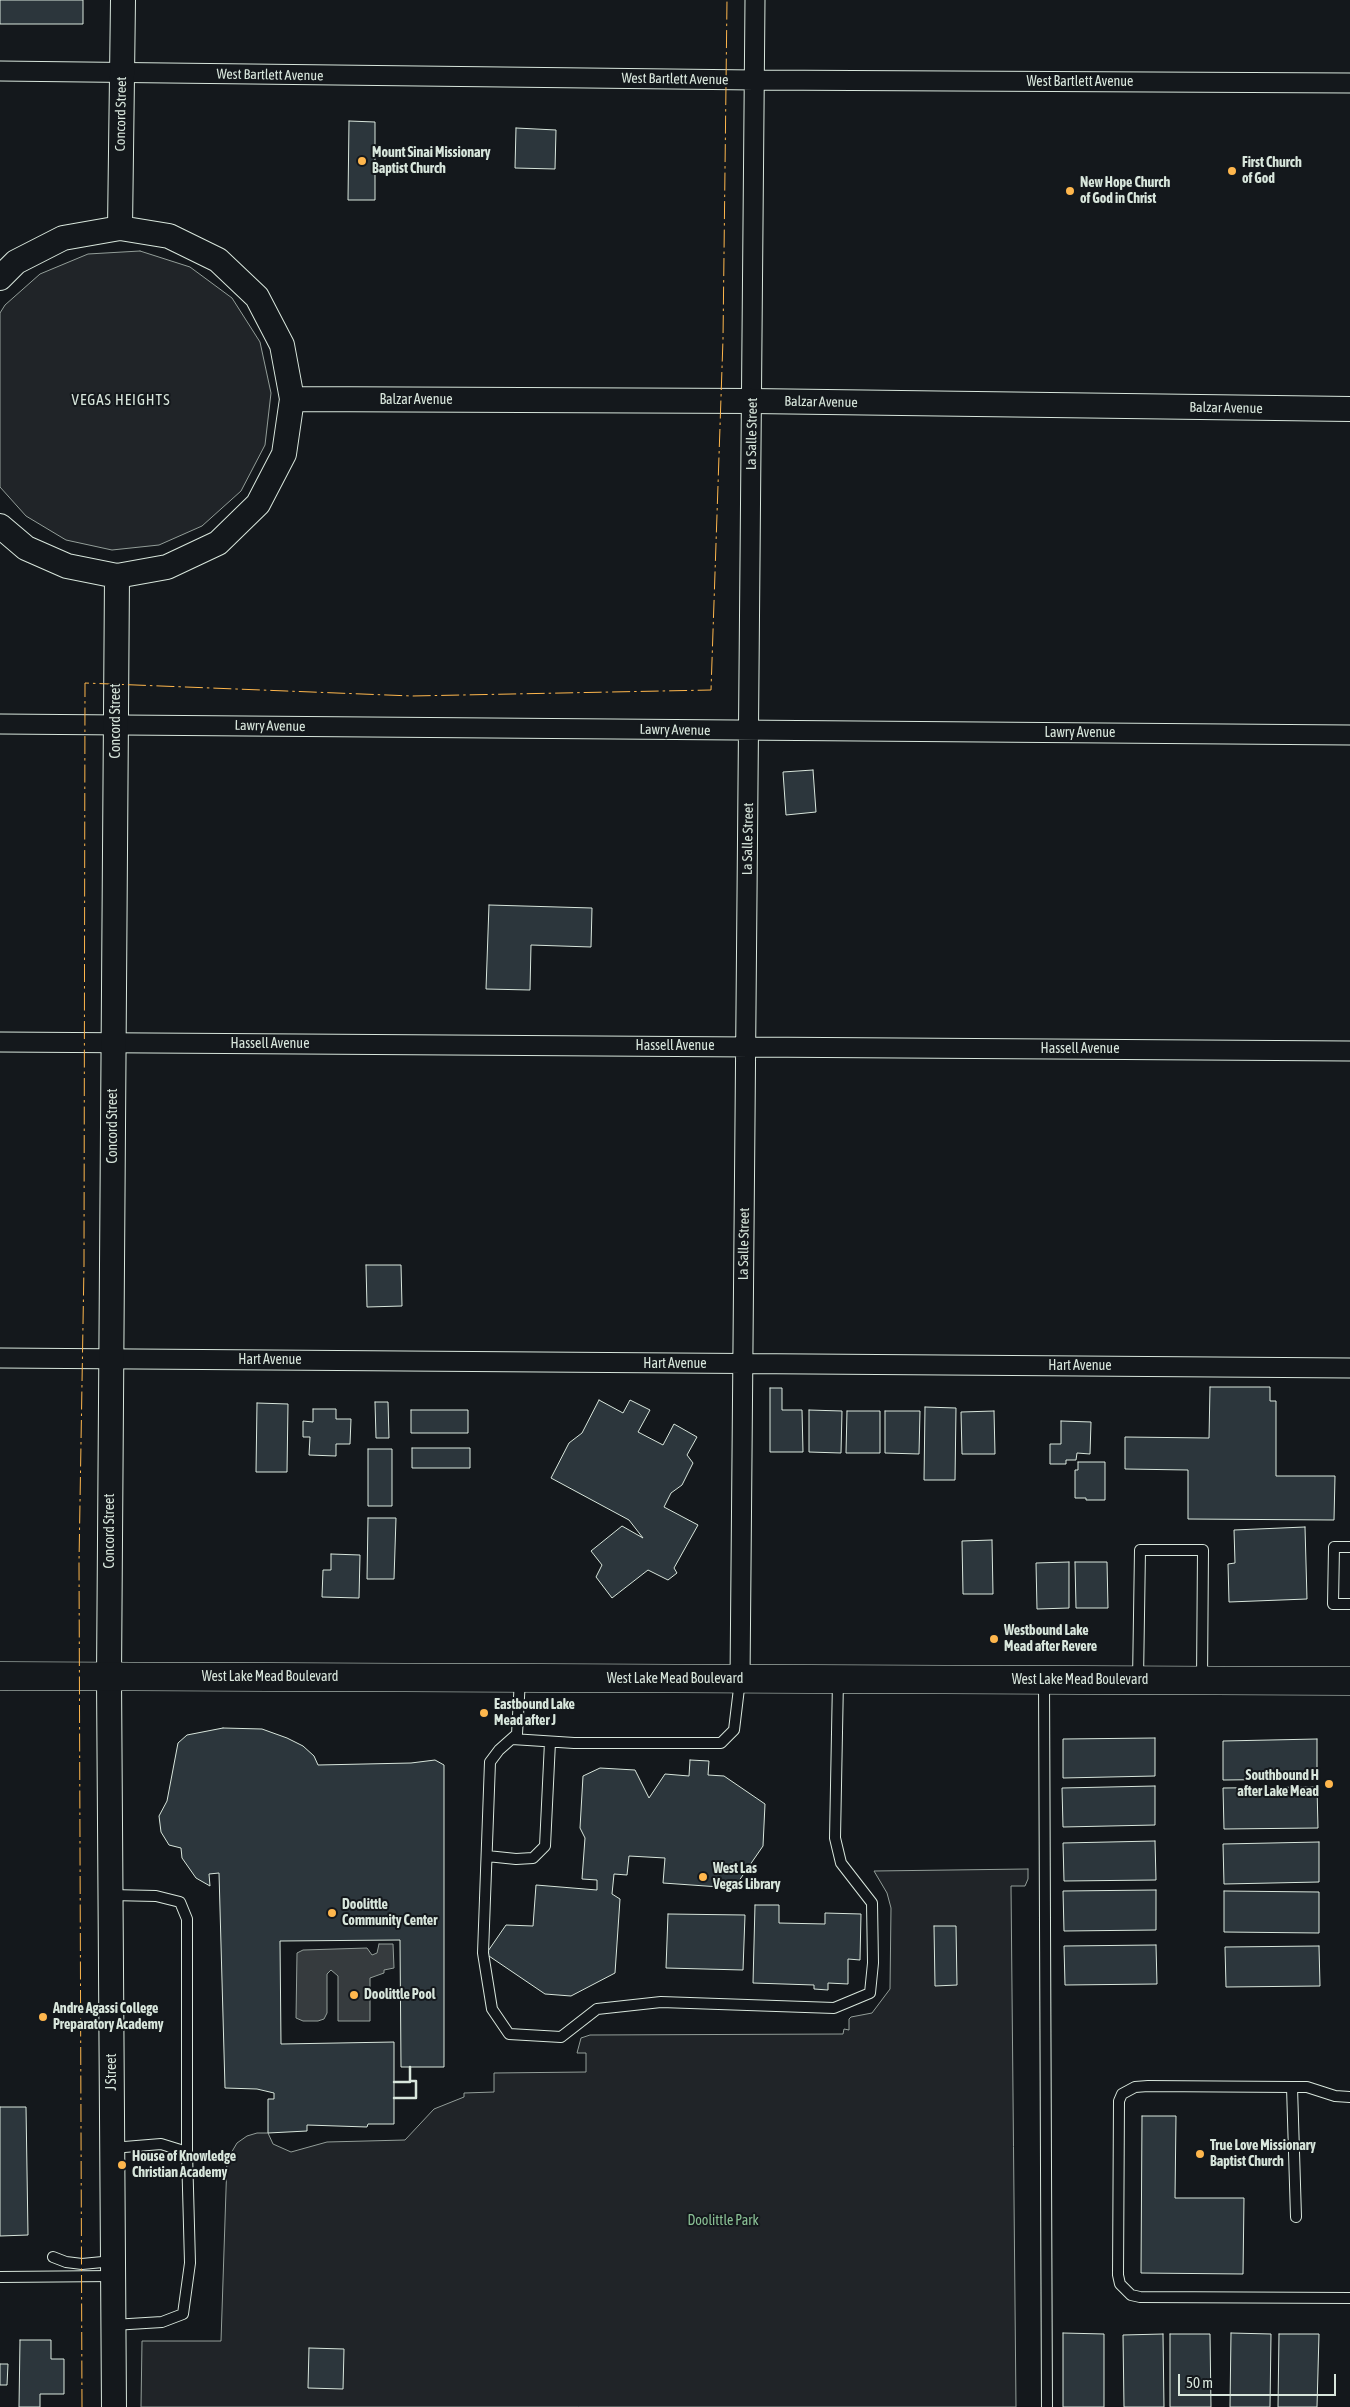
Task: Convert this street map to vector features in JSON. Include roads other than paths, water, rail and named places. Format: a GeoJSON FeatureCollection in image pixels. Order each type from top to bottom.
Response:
{"type":"FeatureCollection","features":[{"type":"Feature","properties":{"kind":"main road","name":"West Lake Mead Boulevard"},"geometry":{"type":"LineString","coordinates":[[0,1676],[1350,1681]]}},
{"type":"Feature","properties":{"kind":"street","name":"Concord Street"},"geometry":{"type":"LineString","coordinates":[[120,228],[123,0]]}},
{"type":"Feature","properties":{"kind":"street","name":"La Salle Street"},"geometry":{"type":"LineString","coordinates":[[740,1679],[755,0]]}},
{"type":"Feature","properties":{"kind":"street","name":"West Bartlett Avenue"},"geometry":{"type":"LineString","coordinates":[[0,71],[754,80],[1350,83]]}},
{"type":"Feature","properties":{"kind":"street"},"geometry":{"type":"LineString","coordinates":[[0,278],[16,262],[63,238],[120,228],[169,236],[218,260],[257,297],[282,345],[292,399],[284,454],[258,504],[218,543],[167,568],[117,576],[67,566],[26,548],[0,526]]}},
{"type":"Feature","properties":{"kind":"street","name":"Balzar Avenue"},"geometry":{"type":"LineString","coordinates":[[292,399],[752,401],[1350,409]]}},
{"type":"Feature","properties":{"kind":"street","name":"Concord Street"},"geometry":{"type":"LineString","coordinates":[[109,1677],[117,576]]}},
{"type":"Feature","properties":{"kind":"street","name":"Lawry Avenue"},"geometry":{"type":"LineString","coordinates":[[0,724],[1350,735]]}},
{"type":"Feature","properties":{"kind":"street","name":"Hassell Avenue"},"geometry":{"type":"LineString","coordinates":[[0,1042],[1350,1051]]}},
{"type":"Feature","properties":{"kind":"street","name":"Hart Avenue"},"geometry":{"type":"LineString","coordinates":[[0,1358],[1350,1368]]}},
{"type":"Feature","properties":{"kind":"street","name":"J Street"},"geometry":{"type":"LineString","coordinates":[[109,1677],[114,2407]]}},
{"type":"Feature","properties":{"kind":"lane"},"geometry":{"type":"LineString","coordinates":[[1350,1546],[1334,1547],[1333,1604],[1350,1604]]}},
{"type":"Feature","properties":{"kind":"lane"},"geometry":{"type":"LineString","coordinates":[[1138,1680],[1140,1550],[1203,1550],[1202,1680]]}},
{"type":"Feature","properties":{"kind":"lane"},"geometry":{"type":"LineString","coordinates":[[520,1678],[518,1734],[498,1750],[490,1762],[483,1953],[492,2009],[509,2034],[561,2038],[597,2009],[661,2002],[834,2008],[870,1993],[874,1963],[872,1903],[841,1863],[835,1838],[838,1679]]}},
{"type":"Feature","properties":{"kind":"lane"},"geometry":{"type":"LineString","coordinates":[[512,1739],[550,1742],[721,1743],[734,1730],[740,1679]]}},
{"type":"Feature","properties":{"kind":"lane"},"geometry":{"type":"LineString","coordinates":[[1044,1680],[1047,2407]]}},
{"type":"Feature","properties":{"kind":"lane"},"geometry":{"type":"LineString","coordinates":[[487,1856],[516,1859],[533,1858],[545,1846],[550,1742]]}},
{"type":"Feature","properties":{"kind":"lane"},"geometry":{"type":"LineString","coordinates":[[111,1895],[156,1896],[180,1902],[187,1919],[187,2152],[190,2263],[183,2314],[162,2322],[113,2325]]}},
{"type":"Feature","properties":{"kind":"lane"},"geometry":{"type":"LineString","coordinates":[[1350,2097],[1335,2096],[1307,2087],[1148,2086],[1135,2087],[1122,2094],[1119,2101],[1118,2275],[1120,2284],[1131,2295],[1140,2297],[1350,2298]]}},
{"type":"Feature","properties":{"kind":"lane"},"geometry":{"type":"LineString","coordinates":[[1292,2087],[1296,2218]]}},
{"type":"Feature","properties":{"kind":"lane"},"geometry":{"type":"LineString","coordinates":[[112,2148],[161,2144],[187,2152]]}},
{"type":"Feature","properties":{"kind":"lane"},"geometry":{"type":"LineString","coordinates":[[53,2257],[66,2262],[113,2269]]}},
{"type":"Feature","properties":{"kind":"lane"},"geometry":{"type":"LineString","coordinates":[[0,2277],[113,2269]]}},
{"type":"Feature","properties":{"kind":"place","name":"Mount Sinai Missionary Baptist Church"},"geometry":{"type":"Point","coordinates":[362,161]}},
{"type":"Feature","properties":{"kind":"place","name":"First Church of God"},"geometry":{"type":"Point","coordinates":[1232,171]}},
{"type":"Feature","properties":{"kind":"place","name":"New Hope Church of God in Christ"},"geometry":{"type":"Point","coordinates":[1070,191]}},
{"type":"Feature","properties":{"kind":"place","name":"Westbound Lake Mead after Revere"},"geometry":{"type":"Point","coordinates":[994,1639]}},
{"type":"Feature","properties":{"kind":"place","name":"Eastbound Lake Mead after J"},"geometry":{"type":"Point","coordinates":[484,1713]}},
{"type":"Feature","properties":{"kind":"place","name":"Southbound H after Lake Mead"},"geometry":{"type":"Point","coordinates":[1329,1784]}},
{"type":"Feature","properties":{"kind":"place","name":"West Las Vegas Library"},"geometry":{"type":"Point","coordinates":[703,1877]}},
{"type":"Feature","properties":{"kind":"place","name":"Doolittle Community Center"},"geometry":{"type":"Point","coordinates":[332,1913]}},
{"type":"Feature","properties":{"kind":"place","name":"Doolittle Pool"},"geometry":{"type":"Point","coordinates":[354,1995]}},
{"type":"Feature","properties":{"kind":"place","name":"Andre Agassi College Preparatory Academy"},"geometry":{"type":"Point","coordinates":[43,2017]}},
{"type":"Feature","properties":{"kind":"place","name":"True Love Missionary Baptist Church"},"geometry":{"type":"Point","coordinates":[1200,2154]}},
{"type":"Feature","properties":{"kind":"place","name":"House of Knowledge Christian Academy"},"geometry":{"type":"Point","coordinates":[122,2165]}},
{"type":"Feature","properties":{"kind":"district","name":"VEGAS HEIGHTS"},"geometry":{"type":"Point","coordinates":[121,400]}},
{"type":"Feature","properties":{"kind":"park label","name":"Doolittle Park"},"geometry":{"type":"Point","coordinates":[723,2221]}}]}
